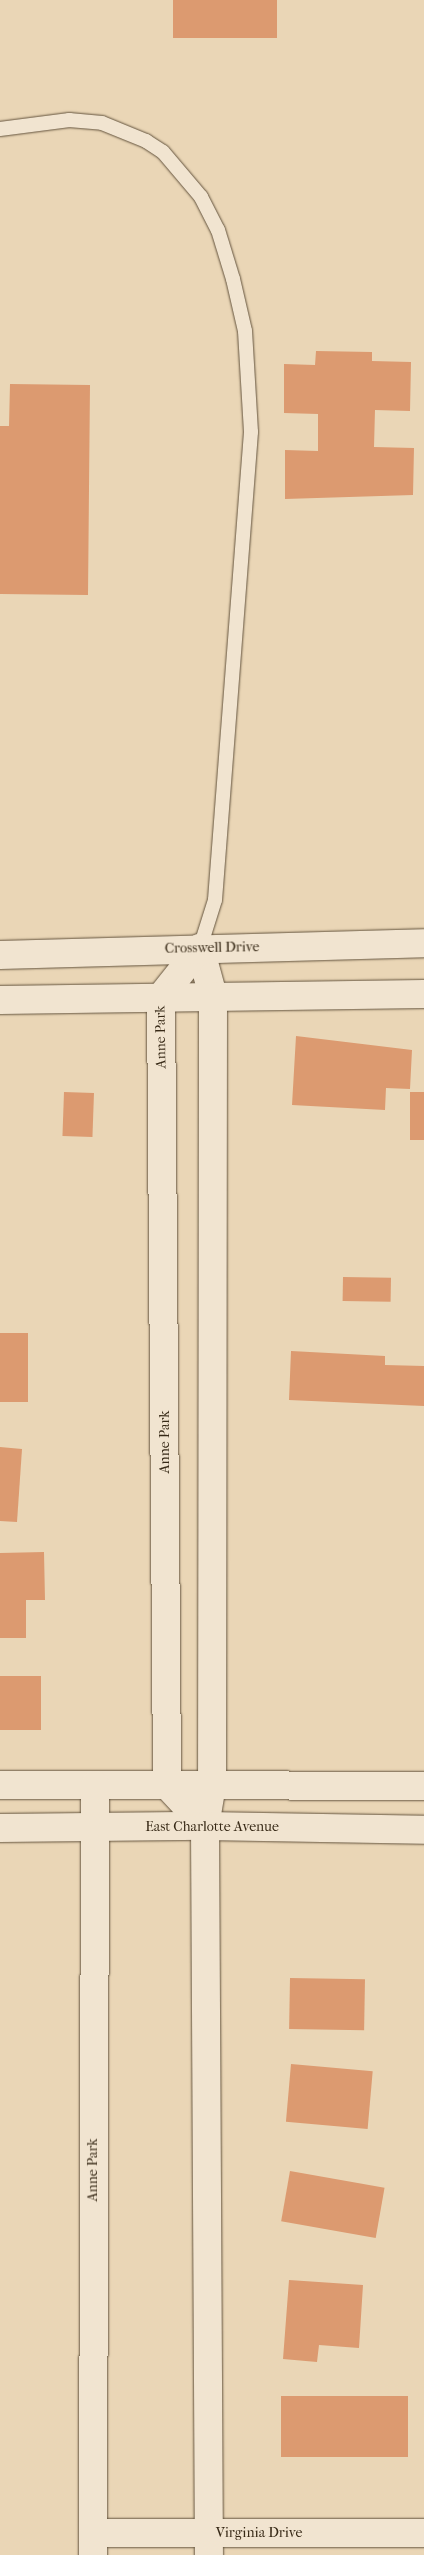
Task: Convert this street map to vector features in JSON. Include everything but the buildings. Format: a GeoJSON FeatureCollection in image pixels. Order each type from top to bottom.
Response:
{"type":"FeatureCollection","features":[{"type":"Feature","properties":{"kind":"street","name":"Crosswell Drive"},"geometry":{"type":"LineString","coordinates":[[0,955],[424,943]]}},
{"type":"Feature","properties":{"kind":"street"},"geometry":{"type":"LineString","coordinates":[[200,948],[213,996],[212,1785],[205,1826],[209,2544]]}},
{"type":"Feature","properties":{"kind":"street","name":"Anne Park"},"geometry":{"type":"LineString","coordinates":[[167,1785],[160,997],[200,948]]}},
{"type":"Feature","properties":{"kind":"street"},"geometry":{"type":"LineString","coordinates":[[0,1000],[424,994]]}},
{"type":"Feature","properties":{"kind":"street"},"geometry":{"type":"LineString","coordinates":[[0,1785],[424,1786]]}},
{"type":"Feature","properties":{"kind":"street","name":"Anne Park"},"geometry":{"type":"LineString","coordinates":[[93,2544],[95,1785]]}},
{"type":"Feature","properties":{"kind":"street"},"geometry":{"type":"LineString","coordinates":[[167,1785],[205,1826]]}},
{"type":"Feature","properties":{"kind":"street","name":"East Charlotte Avenue"},"geometry":{"type":"LineString","coordinates":[[0,1828],[205,1826],[424,1830]]}},
{"type":"Feature","properties":{"kind":"street","name":"Virginia Drive"},"geometry":{"type":"LineString","coordinates":[[93,2544],[209,2544],[424,2533]]}},
{"type":"Feature","properties":{"kind":"lane"},"geometry":{"type":"LineString","coordinates":[[0,129],[69,120],[102,123],[146,141],[163,152],[201,197],[218,230],[233,279],[245,331],[250,432],[215,900],[200,948]]}}]}
